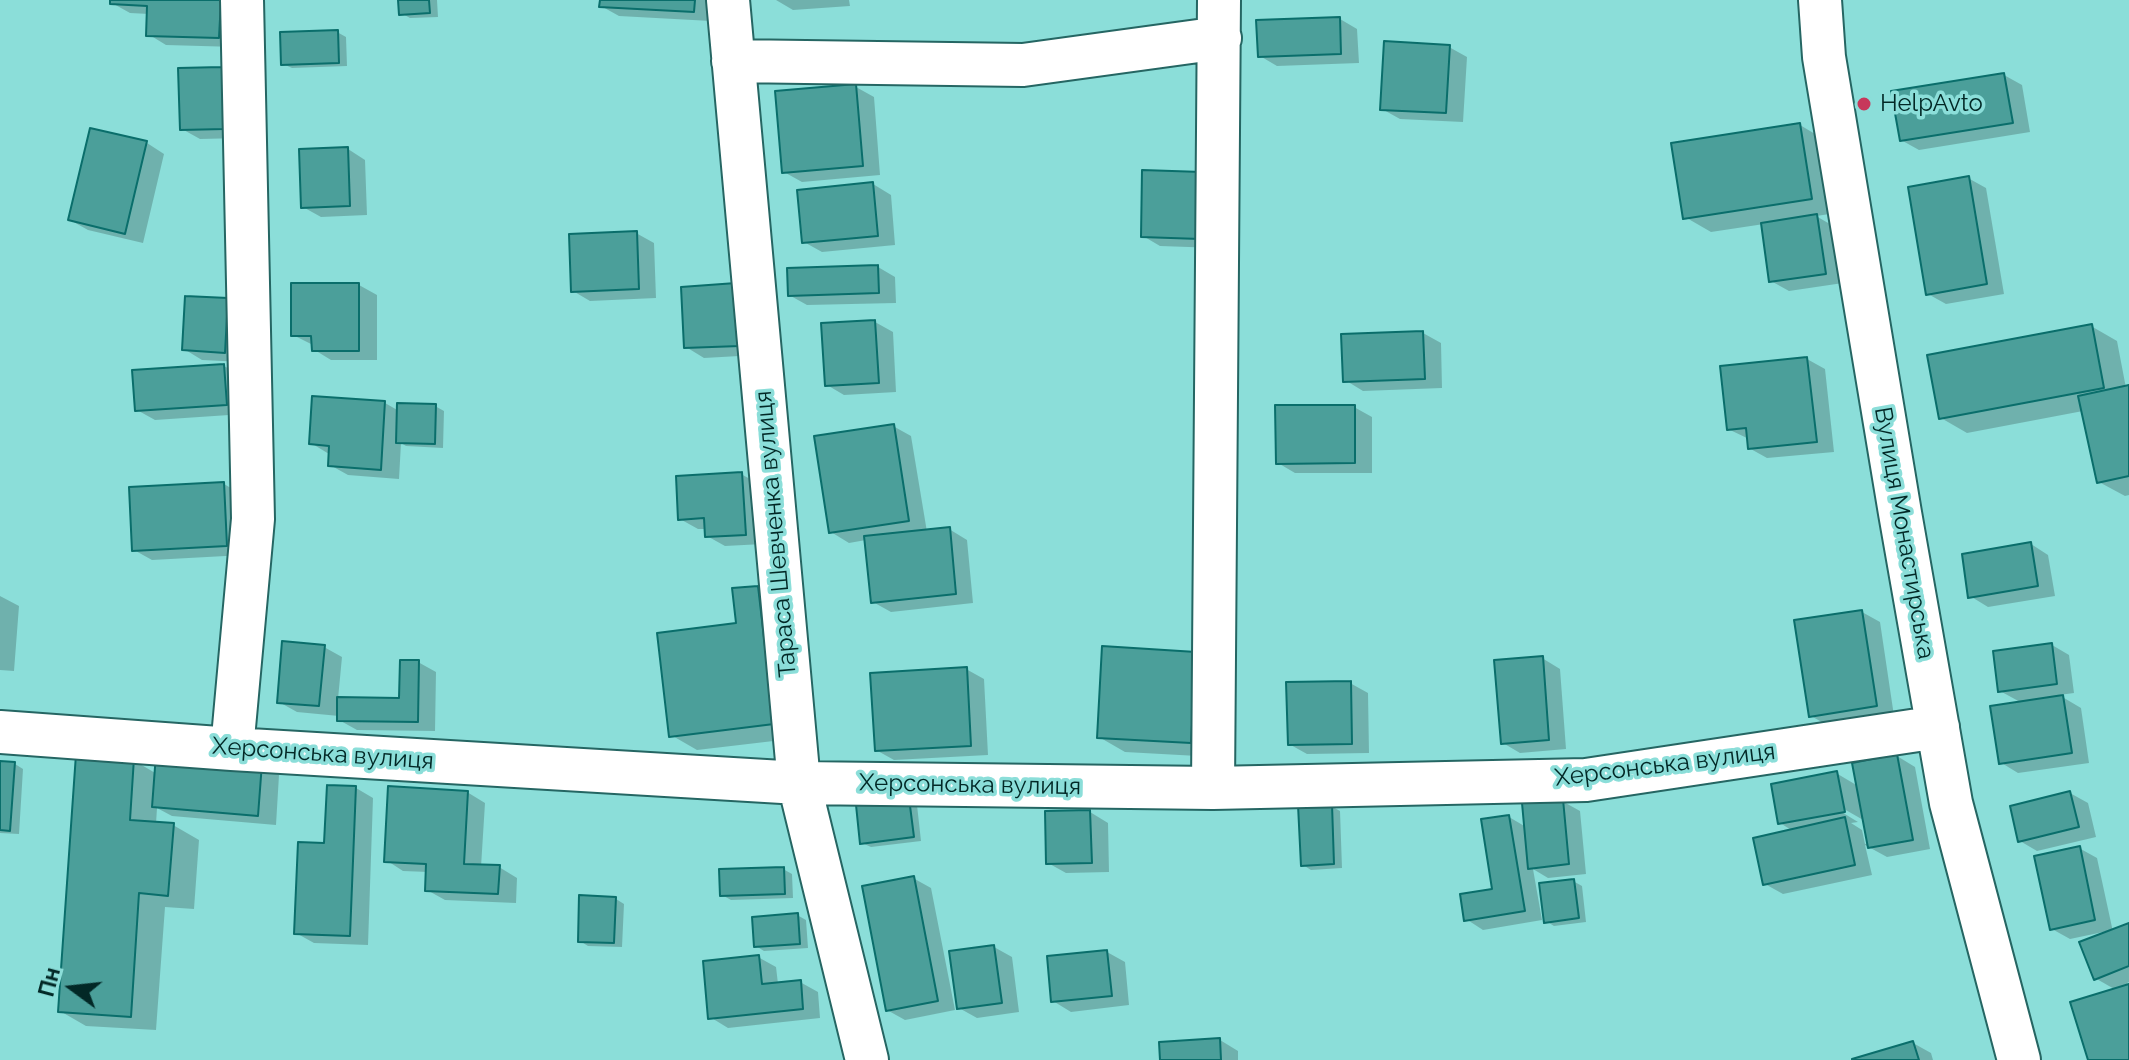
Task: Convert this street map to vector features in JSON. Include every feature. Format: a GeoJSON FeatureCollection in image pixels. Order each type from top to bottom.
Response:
{"type":"FeatureCollection","features":[{"type":"Feature","properties":{"kind":"street"},"geometry":{"type":"LineString","coordinates":[[232,749],[253,519],[242,0]]}},
{"type":"Feature","properties":{"kind":"street","name":"Тараса Шевченка вулиця"},"geometry":{"type":"LineString","coordinates":[[728,0],[799,783],[867,1060]]}},
{"type":"Feature","properties":{"kind":"street","name":"Вулиця Монастирська"},"geometry":{"type":"LineString","coordinates":[[1820,0],[1824,57],[1951,803],[2019,1060]]}},
{"type":"Feature","properties":{"kind":"street"},"geometry":{"type":"LineString","coordinates":[[733,61],[1023,65],[1219,19],[1213,788]]}},
{"type":"Feature","properties":{"kind":"street","name":"Херсонська вулиця"},"geometry":{"type":"LineString","coordinates":[[0,732],[799,783],[1213,788],[1586,780],[1938,727]]}},
{"type":"Feature","properties":{"kind":"building"},"geometry":{"type":"Polygon","coordinates":[[[110,0],[221,0],[219,38],[146,36],[147,6],[110,4],[110,0]]]}},
{"type":"Feature","properties":{"kind":"building"},"geometry":{"type":"Polygon","coordinates":[[[398,0],[429,0],[430,13],[399,15],[398,0]]]}},
{"type":"Feature","properties":{"kind":"building"},"geometry":{"type":"Polygon","coordinates":[[[600,0],[695,0],[694,12],[599,7],[600,0]]]}},
{"type":"Feature","properties":{"kind":"building"},"geometry":{"type":"Polygon","coordinates":[[[1340,17],[1341,54],[1258,57],[1256,20],[1340,17]]]}},
{"type":"Feature","properties":{"kind":"building"},"geometry":{"type":"Polygon","coordinates":[[[338,30],[339,63],[281,65],[280,32],[338,30]]]}},
{"type":"Feature","properties":{"kind":"building"},"geometry":{"type":"Polygon","coordinates":[[[1384,41],[1450,45],[1446,113],[1380,110],[1384,41]]]}},
{"type":"Feature","properties":{"kind":"building"},"geometry":{"type":"Polygon","coordinates":[[[222,67],[225,129],[180,130],[178,68],[222,67]]]}},
{"type":"Feature","properties":{"kind":"building"},"geometry":{"type":"Polygon","coordinates":[[[2004,73],[2013,123],[1900,141],[1891,91],[2004,73]]]}},
{"type":"Feature","properties":{"kind":"building"},"geometry":{"type":"Polygon","coordinates":[[[856,84],[863,166],[782,173],[775,91],[856,84]]]}},
{"type":"Feature","properties":{"kind":"building"},"geometry":{"type":"Polygon","coordinates":[[[1800,123],[1812,199],[1683,219],[1671,143],[1800,123]]]}},
{"type":"Feature","properties":{"kind":"building"},"geometry":{"type":"Polygon","coordinates":[[[90,128],[147,141],[125,234],[68,220],[90,128]]]}},
{"type":"Feature","properties":{"kind":"building"},"geometry":{"type":"Polygon","coordinates":[[[348,147],[350,206],[301,208],[299,149],[348,147]]]}},
{"type":"Feature","properties":{"kind":"building"},"geometry":{"type":"Polygon","coordinates":[[[1142,170],[1202,172],[1200,239],[1141,237],[1142,170]]]}},
{"type":"Feature","properties":{"kind":"building"},"geometry":{"type":"Polygon","coordinates":[[[1969,176],[1987,284],[1926,295],[1908,187],[1969,176]]]}},
{"type":"Feature","properties":{"kind":"building"},"geometry":{"type":"Polygon","coordinates":[[[873,182],[878,236],[802,243],[797,190],[873,182]]]}},
{"type":"Feature","properties":{"kind":"building"},"geometry":{"type":"Polygon","coordinates":[[[1817,214],[1826,274],[1769,282],[1761,223],[1817,214]]]}},
{"type":"Feature","properties":{"kind":"building"},"geometry":{"type":"Polygon","coordinates":[[[637,231],[639,289],[571,292],[569,234],[637,231]]]}},
{"type":"Feature","properties":{"kind":"building"},"geometry":{"type":"Polygon","coordinates":[[[878,265],[879,293],[788,296],[787,268],[878,265]]]}},
{"type":"Feature","properties":{"kind":"building"},"geometry":{"type":"Polygon","coordinates":[[[291,283],[359,283],[359,351],[312,351],[311,336],[291,336],[291,283]]]}},
{"type":"Feature","properties":{"kind":"building"},"geometry":{"type":"Polygon","coordinates":[[[736,283],[740,346],[684,348],[681,287],[736,283]]]}},
{"type":"Feature","properties":{"kind":"building"},"geometry":{"type":"Polygon","coordinates":[[[185,296],[228,298],[225,353],[182,350],[185,296]]]}},
{"type":"Feature","properties":{"kind":"building"},"geometry":{"type":"Polygon","coordinates":[[[875,320],[879,383],[825,386],[821,323],[875,320]]]}},
{"type":"Feature","properties":{"kind":"building"},"geometry":{"type":"Polygon","coordinates":[[[2092,324],[2104,388],[1939,419],[1927,355],[2092,324]]]}},
{"type":"Feature","properties":{"kind":"building"},"geometry":{"type":"Polygon","coordinates":[[[1423,331],[1425,379],[1343,382],[1341,334],[1423,331]]]}},
{"type":"Feature","properties":{"kind":"building"},"geometry":{"type":"Polygon","coordinates":[[[1807,357],[1817,442],[1748,449],[1746,428],[1727,430],[1720,366],[1807,357]]]}},
{"type":"Feature","properties":{"kind":"building"},"geometry":{"type":"Polygon","coordinates":[[[224,364],[227,405],[135,411],[132,370],[224,364]]]}},
{"type":"Feature","properties":{"kind":"building"},"geometry":{"type":"Polygon","coordinates":[[[2129,385],[2129,476],[2097,483],[2078,396],[2129,385]]]}},
{"type":"Feature","properties":{"kind":"building"},"geometry":{"type":"Polygon","coordinates":[[[312,396],[385,401],[381,470],[328,466],[329,446],[309,444],[312,396]]]}},
{"type":"Feature","properties":{"kind":"building"},"geometry":{"type":"Polygon","coordinates":[[[397,403],[436,404],[435,444],[396,443],[397,403]]]}},
{"type":"Feature","properties":{"kind":"building"},"geometry":{"type":"Polygon","coordinates":[[[1275,405],[1355,405],[1355,463],[1276,464],[1275,405]]]}},
{"type":"Feature","properties":{"kind":"building"},"geometry":{"type":"Polygon","coordinates":[[[894,424],[909,521],[829,533],[814,436],[894,424]]]}},
{"type":"Feature","properties":{"kind":"building"},"geometry":{"type":"Polygon","coordinates":[[[742,472],[746,535],[705,537],[704,518],[678,520],[676,476],[742,472]]]}},
{"type":"Feature","properties":{"kind":"building"},"geometry":{"type":"Polygon","coordinates":[[[224,482],[227,546],[132,551],[129,487],[224,482]]]}},
{"type":"Feature","properties":{"kind":"building"},"geometry":{"type":"Polygon","coordinates":[[[950,527],[956,594],[871,603],[864,536],[950,527]]]}},
{"type":"Feature","properties":{"kind":"building"},"geometry":{"type":"Polygon","coordinates":[[[2031,542],[2038,586],[1968,598],[1962,554],[2031,542]]]}},
{"type":"Feature","properties":{"kind":"building"},"geometry":{"type":"Polygon","coordinates":[[[758,586],[774,724],[669,737],[657,633],[736,623],[732,588],[758,586]]]}},
{"type":"Feature","properties":{"kind":"building"},"geometry":{"type":"Polygon","coordinates":[[[1862,610],[1877,706],[1809,717],[1794,620],[1862,610]]]}},
{"type":"Feature","properties":{"kind":"building"},"geometry":{"type":"Polygon","coordinates":[[[282,641],[325,645],[319,706],[277,703],[282,641]]]}},
{"type":"Feature","properties":{"kind":"building"},"geometry":{"type":"Polygon","coordinates":[[[2052,643],[2057,684],[1998,692],[1993,651],[2052,643]]]}},
{"type":"Feature","properties":{"kind":"building"},"geometry":{"type":"Polygon","coordinates":[[[1102,646],[1196,652],[1191,743],[1097,738],[1102,646]]]}},
{"type":"Feature","properties":{"kind":"building"},"geometry":{"type":"Polygon","coordinates":[[[1543,656],[1549,740],[1501,744],[1494,660],[1543,656]]]}},
{"type":"Feature","properties":{"kind":"building"},"geometry":{"type":"Polygon","coordinates":[[[400,660],[419,660],[418,722],[337,721],[337,697],[399,698],[400,660]]]}},
{"type":"Feature","properties":{"kind":"building"},"geometry":{"type":"Polygon","coordinates":[[[967,667],[971,746],[875,751],[870,673],[967,667]]]}},
{"type":"Feature","properties":{"kind":"building"},"geometry":{"type":"Polygon","coordinates":[[[1351,681],[1352,744],[1288,745],[1286,682],[1351,681]]]}},
{"type":"Feature","properties":{"kind":"building"},"geometry":{"type":"Polygon","coordinates":[[[2063,695],[2072,753],[1999,764],[1990,706],[2063,695]]]}},
{"type":"Feature","properties":{"kind":"building"},"geometry":{"type":"Polygon","coordinates":[[[76,754],[134,758],[130,820],[174,823],[168,896],[139,893],[131,1017],[58,1012],[76,754]]]}},
{"type":"Feature","properties":{"kind":"building"},"geometry":{"type":"Polygon","coordinates":[[[156,754],[262,763],[258,816],[152,807],[156,754]]]}},
{"type":"Feature","properties":{"kind":"building"},"geometry":{"type":"Polygon","coordinates":[[[1897,754],[1913,840],[1868,848],[1852,763],[1897,754]]]}},
{"type":"Feature","properties":{"kind":"building"},"geometry":{"type":"Polygon","coordinates":[[[0,761],[15,762],[10,831],[0,830],[0,761]]]}},
{"type":"Feature","properties":{"kind":"building"},"geometry":{"type":"Polygon","coordinates":[[[1837,771],[1845,812],[1778,824],[1771,784],[1837,771]]]}},
{"type":"Feature","properties":{"kind":"building"},"geometry":{"type":"Polygon","coordinates":[[[327,785],[356,786],[350,936],[294,934],[298,842],[324,843],[327,785]]]}},
{"type":"Feature","properties":{"kind":"building"},"geometry":{"type":"Polygon","coordinates":[[[388,786],[468,791],[464,864],[500,865],[498,894],[425,891],[426,864],[384,862],[388,786]]]}},
{"type":"Feature","properties":{"kind":"building"},"geometry":{"type":"Polygon","coordinates":[[[2070,791],[2079,827],[2018,842],[2010,806],[2070,791]]]}},
{"type":"Feature","properties":{"kind":"building"},"geometry":{"type":"Polygon","coordinates":[[[909,798],[914,837],[860,844],[856,805],[909,798]]]}},
{"type":"Feature","properties":{"kind":"building"},"geometry":{"type":"Polygon","coordinates":[[[1563,799],[1569,864],[1528,869],[1522,803],[1563,799]]]}},
{"type":"Feature","properties":{"kind":"building"},"geometry":{"type":"Polygon","coordinates":[[[1332,804],[1334,864],[1301,866],[1298,805],[1332,804]]]}},
{"type":"Feature","properties":{"kind":"building"},"geometry":{"type":"Polygon","coordinates":[[[1090,810],[1092,863],[1046,864],[1045,811],[1090,810]]]}},
{"type":"Feature","properties":{"kind":"building"},"geometry":{"type":"Polygon","coordinates":[[[1509,815],[1525,911],[1464,921],[1460,894],[1492,889],[1481,819],[1509,815]]]}},
{"type":"Feature","properties":{"kind":"building"},"geometry":{"type":"Polygon","coordinates":[[[1845,817],[1855,865],[1763,885],[1753,838],[1845,817]]]}},
{"type":"Feature","properties":{"kind":"building"},"geometry":{"type":"Polygon","coordinates":[[[2080,846],[2095,920],[2050,930],[2034,856],[2080,846]]]}},
{"type":"Feature","properties":{"kind":"building"},"geometry":{"type":"Polygon","coordinates":[[[784,867],[785,894],[720,896],[719,869],[784,867]]]}},
{"type":"Feature","properties":{"kind":"building"},"geometry":{"type":"Polygon","coordinates":[[[914,876],[938,1001],[886,1011],[862,886],[914,876]]]}},
{"type":"Feature","properties":{"kind":"building"},"geometry":{"type":"Polygon","coordinates":[[[1574,879],[1579,918],[1544,923],[1539,883],[1574,879]]]}},
{"type":"Feature","properties":{"kind":"building"},"geometry":{"type":"Polygon","coordinates":[[[579,895],[616,897],[614,943],[578,942],[579,895]]]}},
{"type":"Feature","properties":{"kind":"building"},"geometry":{"type":"Polygon","coordinates":[[[798,913],[800,944],[754,947],[752,917],[798,913]]]}},
{"type":"Feature","properties":{"kind":"building"},"geometry":{"type":"Polygon","coordinates":[[[2129,923],[2129,966],[2094,980],[2079,942],[2129,923]]]}},
{"type":"Feature","properties":{"kind":"building"},"geometry":{"type":"Polygon","coordinates":[[[994,945],[1002,1003],[957,1009],[949,951],[994,945]]]}},
{"type":"Feature","properties":{"kind":"building"},"geometry":{"type":"Polygon","coordinates":[[[1107,950],[1112,996],[1051,1002],[1047,956],[1107,950]]]}},
{"type":"Feature","properties":{"kind":"building"},"geometry":{"type":"Polygon","coordinates":[[[759,955],[762,984],[801,980],[803,1009],[708,1019],[703,961],[759,955]]]}},
{"type":"Feature","properties":{"kind":"building"},"geometry":{"type":"Polygon","coordinates":[[[2129,984],[2129,1060],[2088,1060],[2070,1002],[2129,984]]]}},
{"type":"Feature","properties":{"kind":"building"},"geometry":{"type":"Polygon","coordinates":[[[1220,1038],[1221,1060],[1160,1060],[1159,1042],[1220,1038]]]}},
{"type":"Feature","properties":{"kind":"building"},"geometry":{"type":"Polygon","coordinates":[[[1913,1041],[1919,1060],[1852,1060],[1852,1059],[1913,1041]]]}},
{"type":"Feature","properties":{"kind":"place","name":"HelpAvto"},"geometry":{"type":"Point","coordinates":[1864,104]}}]}
